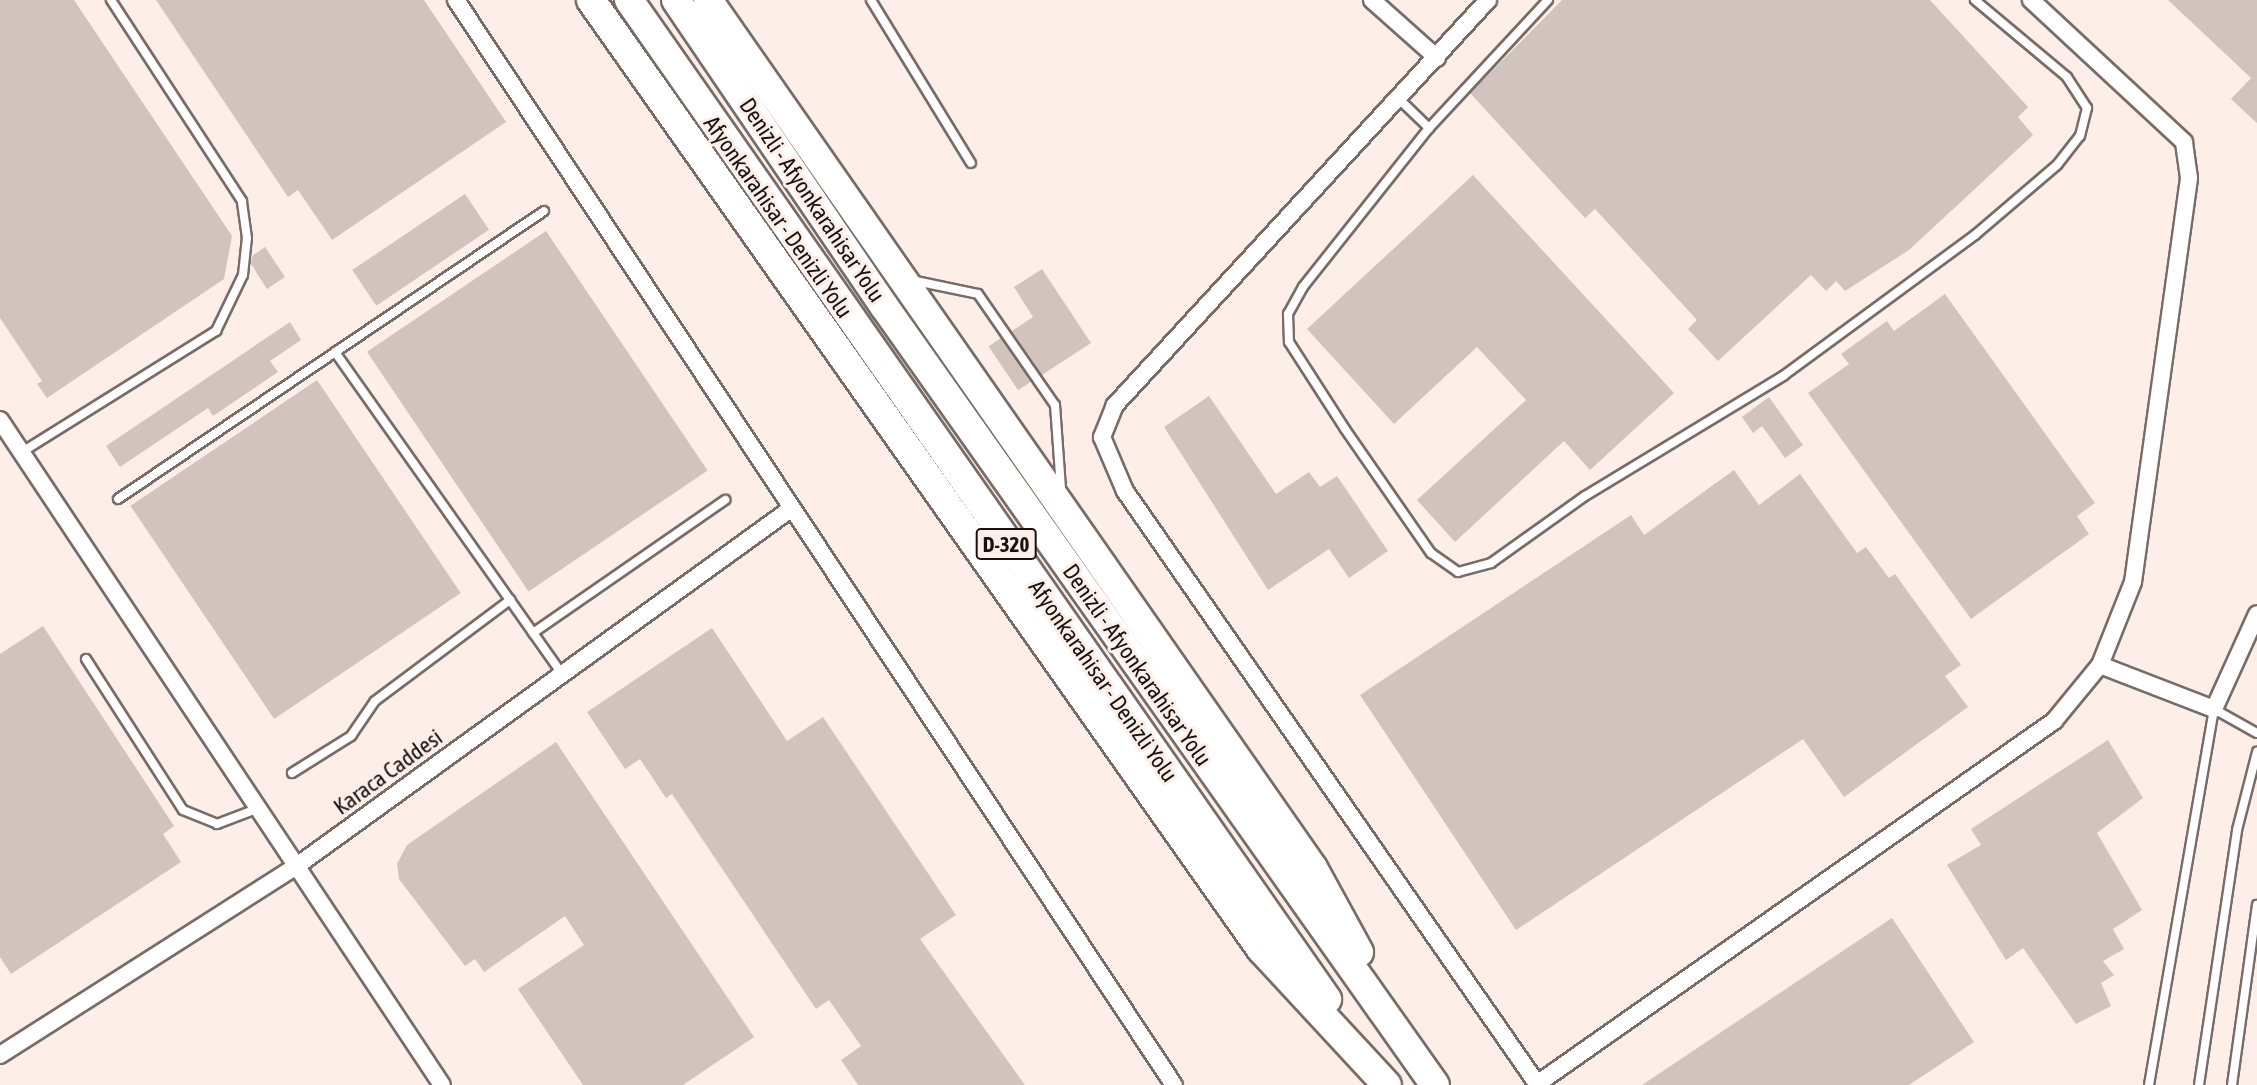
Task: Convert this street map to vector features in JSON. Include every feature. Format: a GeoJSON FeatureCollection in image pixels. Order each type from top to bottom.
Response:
{"type":"FeatureCollection","features":[{"type":"Feature","properties":{"kind":"highway"},"geometry":{"type":"LineString","coordinates":[[591,0],[1261,949],[1388,1085]]}},
{"type":"Feature","properties":{"kind":"highway","name":"Afyonkarahisar - Denizli Yolu"},"geometry":{"type":"LineString","coordinates":[[628,0],[1388,1085]]}},
{"type":"Feature","properties":{"kind":"highway","name":"Denizli - Afyonkarahisar Yolu"},"geometry":{"type":"LineString","coordinates":[[676,0],[892,318],[1430,1078]]}},
{"type":"Feature","properties":{"kind":"highway"},"geometry":{"type":"LineString","coordinates":[[708,0],[1313,868],[1430,1078]]}},
{"type":"Feature","properties":{"kind":"street"},"geometry":{"type":"LineString","coordinates":[[456,0],[1174,1085]]}},
{"type":"Feature","properties":{"kind":"street"},"geometry":{"type":"LineString","coordinates":[[1372,0],[1437,58]]}},
{"type":"Feature","properties":{"kind":"street"},"geometry":{"type":"LineString","coordinates":[[1488,0],[1115,405],[1102,437],[1125,491],[1538,1084],[2054,721],[2100,665],[2133,582],[2189,178],[2184,142],[2031,0]]}},
{"type":"Feature","properties":{"kind":"street"},"geometry":{"type":"LineString","coordinates":[[0,419],[442,1085]]}},
{"type":"Feature","properties":{"kind":"street","name":"Karaca Caddesi"},"geometry":{"type":"LineString","coordinates":[[0,1055],[298,865],[792,508]]}},
{"type":"Feature","properties":{"kind":"street"},"geometry":{"type":"LineString","coordinates":[[2100,665],[2214,709],[2257,614]]}},
{"type":"Feature","properties":{"kind":"lane"},"geometry":{"type":"LineString","coordinates":[[22,453],[216,331],[243,275],[247,238],[242,201],[111,0]]}},
{"type":"Feature","properties":{"kind":"lane"},"geometry":{"type":"LineString","coordinates":[[871,0],[971,163]]}},
{"type":"Feature","properties":{"kind":"lane"},"geometry":{"type":"LineString","coordinates":[[1548,0],[1429,128],[1303,287],[1288,314],[1289,342],[1407,520],[1432,553],[1458,572],[1491,563],[1596,489],[1783,376],[1975,235],[2057,165],[2080,136],[2087,108],[2067,77],[1975,0]]}},
{"type":"Feature","properties":{"kind":"lane"},"geometry":{"type":"LineString","coordinates":[[1399,99],[1429,128]]}},
{"type":"Feature","properties":{"kind":"lane"},"geometry":{"type":"LineString","coordinates":[[118,499],[544,211]]}},
{"type":"Feature","properties":{"kind":"lane"},"geometry":{"type":"LineString","coordinates":[[899,277],[978,294],[1055,405],[1062,509]]}},
{"type":"Feature","properties":{"kind":"lane"},"geometry":{"type":"LineString","coordinates":[[335,352],[562,674]]}},
{"type":"Feature","properties":{"kind":"lane"},"geometry":{"type":"LineString","coordinates":[[533,633],[725,500]]}},
{"type":"Feature","properties":{"kind":"lane"},"geometry":{"type":"LineString","coordinates":[[292,773],[351,736],[375,701],[510,600]]}},
{"type":"Feature","properties":{"kind":"lane"},"geometry":{"type":"LineString","coordinates":[[86,659],[183,810],[217,824],[259,808]]}},
{"type":"Feature","properties":{"kind":"lane"},"geometry":{"type":"LineString","coordinates":[[2149,1085],[2214,709],[2257,733]]}},
{"type":"Feature","properties":{"kind":"lane"},"geometry":{"type":"LineString","coordinates":[[2199,1085],[2237,830],[2257,754]]}},
{"type":"Feature","properties":{"kind":"lane"},"geometry":{"type":"LineString","coordinates":[[2232,1085],[2257,905]]}},
{"type":"Feature","properties":{"kind":"building"},"geometry":{"type":"Polygon","coordinates":[[[0,0],[74,0],[232,236],[224,279],[47,398],[37,384],[42,381],[0,318],[0,0]]]}},
{"type":"Feature","properties":{"kind":"building"},"geometry":{"type":"Polygon","coordinates":[[[156,0],[424,0],[506,122],[332,240],[298,190],[288,197],[156,0]]]}},
{"type":"Feature","properties":{"kind":"building"},"geometry":{"type":"Polygon","coordinates":[[[1562,0],[1930,0],[2028,107],[2018,117],[2033,135],[1909,250],[1845,291],[1836,281],[1826,291],[1811,275],[1718,361],[1688,329],[1697,320],[1595,209],[1585,218],[1470,93],[1562,0]]]}},
{"type":"Feature","properties":{"kind":"building"},"geometry":{"type":"Polygon","coordinates":[[[2168,0],[2257,0],[2257,123],[2231,99],[2251,78],[2168,0]]]}},
{"type":"Feature","properties":{"kind":"building"},"geometry":{"type":"Polygon","coordinates":[[[1473,175],[1674,393],[1590,470],[1564,441],[1455,542],[1417,500],[1526,400],[1477,347],[1394,424],[1307,329],[1473,175]]]}},
{"type":"Feature","properties":{"kind":"building"},"geometry":{"type":"Polygon","coordinates":[[[465,194],[489,230],[376,306],[352,270],[465,194]]]}},
{"type":"Feature","properties":{"kind":"building"},"geometry":{"type":"Polygon","coordinates":[[[546,231],[708,471],[529,591],[367,352],[546,231]]]}},
{"type":"Feature","properties":{"kind":"building"},"geometry":{"type":"Polygon","coordinates":[[[265,247],[285,277],[267,289],[251,264],[252,256],[265,247]]]}},
{"type":"Feature","properties":{"kind":"building"},"geometry":{"type":"Polygon","coordinates":[[[1042,269],[1091,343],[1042,375],[1012,331],[1033,317],[1014,287],[1042,269]]]}},
{"type":"Feature","properties":{"kind":"building"},"geometry":{"type":"Polygon","coordinates":[[[1945,294],[2095,503],[2077,516],[2089,534],[1971,619],[1808,393],[1849,364],[1841,354],[1887,321],[1894,331],[1945,294]]]}},
{"type":"Feature","properties":{"kind":"building"},"geometry":{"type":"Polygon","coordinates":[[[290,322],[301,340],[270,361],[278,372],[213,416],[208,408],[120,467],[106,446],[290,322]]]}},
{"type":"Feature","properties":{"kind":"building"},"geometry":{"type":"Polygon","coordinates":[[[1001,338],[1031,382],[1018,390],[989,346],[1001,338]]]}},
{"type":"Feature","properties":{"kind":"building"},"geometry":{"type":"Polygon","coordinates":[[[317,380],[461,593],[274,719],[130,506],[317,380]]]}},
{"type":"Feature","properties":{"kind":"building"},"geometry":{"type":"Polygon","coordinates":[[[1209,396],[1276,494],[1309,472],[1320,487],[1337,476],[1388,551],[1349,578],[1329,549],[1268,590],[1164,427],[1209,396]]]}},
{"type":"Feature","properties":{"kind":"building"},"geometry":{"type":"Polygon","coordinates":[[[1769,397],[1803,445],[1785,458],[1762,426],[1753,433],[1742,417],[1769,397]]]}},
{"type":"Feature","properties":{"kind":"building"},"geometry":{"type":"Polygon","coordinates":[[[1734,470],[1759,505],[1800,474],[1857,553],[1866,547],[1889,578],[1895,574],[1961,665],[1945,676],[1968,707],[1844,797],[1803,739],[1516,930],[1360,695],[1631,515],[1644,535],[1734,470]]]}},
{"type":"Feature","properties":{"kind":"building"},"geometry":{"type":"Polygon","coordinates":[[[43,626],[174,826],[163,834],[181,862],[11,974],[0,957],[0,654],[43,626]]]}},
{"type":"Feature","properties":{"kind":"building"},"geometry":{"type":"Polygon","coordinates":[[[712,628],[787,741],[823,717],[956,915],[920,939],[1025,1085],[858,1085],[841,1060],[861,1046],[829,1000],[816,1009],[672,794],[666,798],[640,759],[625,769],[587,712],[712,628]]]}},
{"type":"Feature","properties":{"kind":"building"},"geometry":{"type":"Polygon","coordinates":[[[2108,740],[2143,798],[2097,833],[2142,910],[2113,929],[2124,949],[2103,961],[2114,975],[2101,983],[2111,1006],[2076,1024],[2023,948],[2006,960],[1947,865],[1981,845],[1971,829],[2108,740]]]}},
{"type":"Feature","properties":{"kind":"building"},"geometry":{"type":"Polygon","coordinates":[[[556,742],[754,1037],[683,1085],[583,1085],[518,989],[584,945],[565,916],[484,972],[475,959],[465,966],[399,879],[397,864],[407,845],[556,742]]]}},
{"type":"Feature","properties":{"kind":"building"},"geometry":{"type":"Polygon","coordinates":[[[1892,918],[1974,1042],[1909,1085],[1642,1085],[1892,918]]]}}]}
